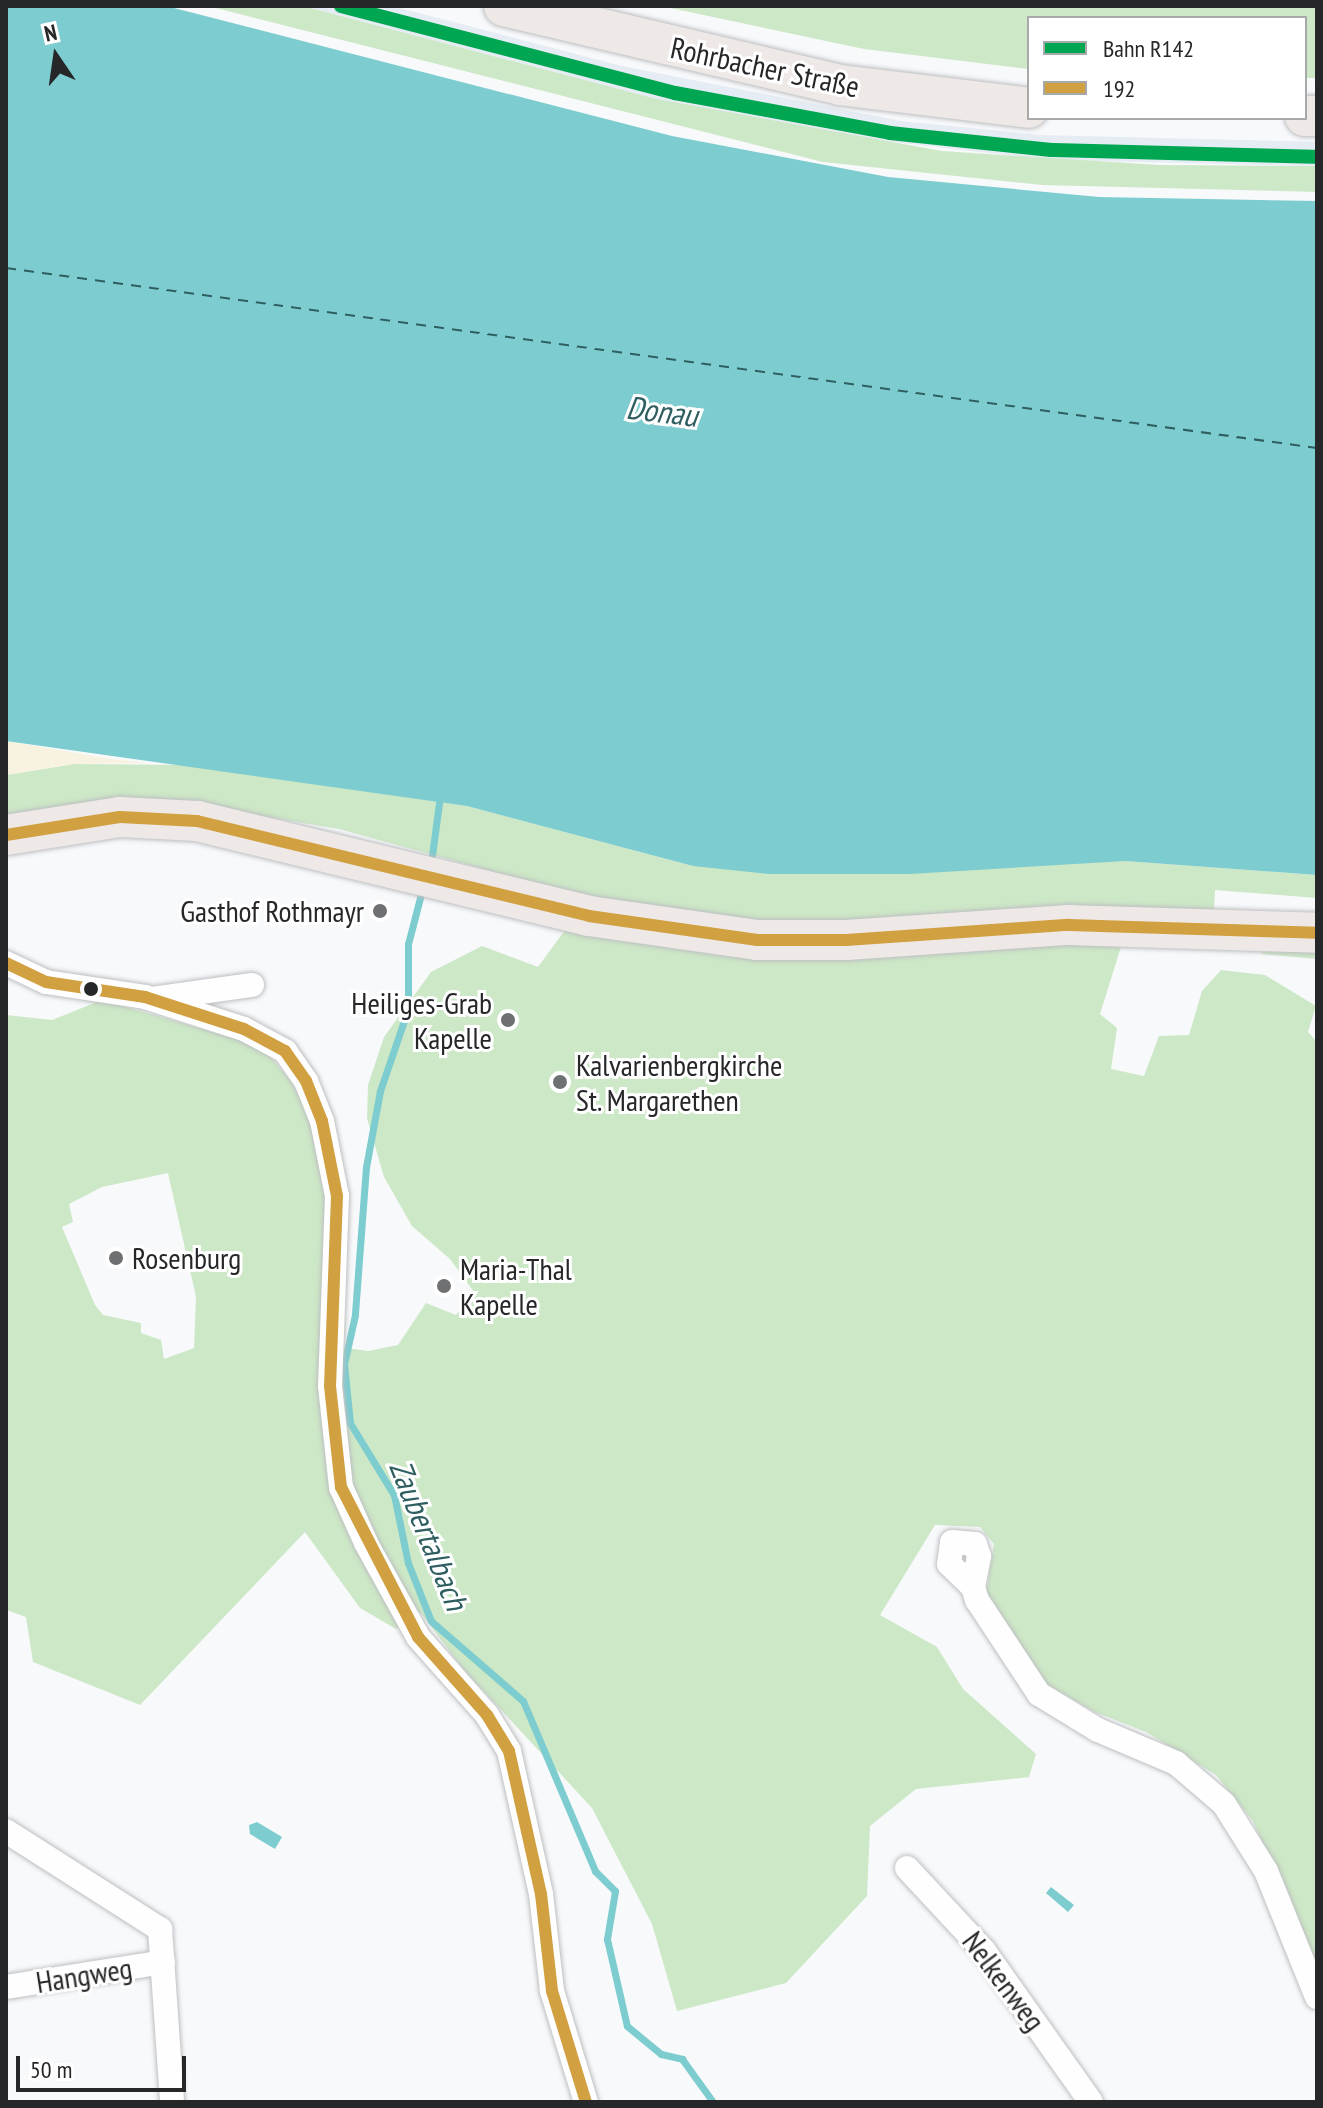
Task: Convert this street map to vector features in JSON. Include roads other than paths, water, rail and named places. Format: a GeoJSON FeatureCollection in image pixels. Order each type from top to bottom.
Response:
{"type":"FeatureCollection","features":[{"type":"Feature","properties":{"kind":"main road","name":"Rohrbacher Straße"},"geometry":{"type":"LineString","coordinates":[[504,6],[756,69],[840,85],[1027,108]]}},
{"type":"Feature","properties":{"kind":"main road"},"geometry":{"type":"LineString","coordinates":[[6,835],[91,819],[169,817],[264,833],[610,921],[736,938],[846,940],[1126,924],[1317,933]]}},
{"type":"Feature","properties":{"kind":"street"},"geometry":{"type":"LineString","coordinates":[[6,963],[51,984],[152,999],[271,1041],[295,1063],[317,1107],[337,1196],[330,1386],[341,1487],[360,1532],[418,1637],[505,1740],[541,1894],[552,1991],[586,2102]]}},
{"type":"Feature","properties":{"kind":"street"},"geometry":{"type":"LineString","coordinates":[[152,999],[252,985]]}},
{"type":"Feature","properties":{"kind":"street"},"geometry":{"type":"LineString","coordinates":[[973,1587],[990,1627],[1039,1694],[1098,1730],[1176,1763],[1224,1804],[1266,1871],[1317,1997]]}},
{"type":"Feature","properties":{"kind":"street"},"geometry":{"type":"LineString","coordinates":[[6,1831],[155,1922],[163,1962],[172,2102]]}},
{"type":"Feature","properties":{"kind":"street","name":"Nelkenweg"},"geometry":{"type":"LineString","coordinates":[[907,1868],[984,1951],[1091,2102]]}},
{"type":"Feature","properties":{"kind":"street","name":"Hangweg"},"geometry":{"type":"LineString","coordinates":[[6,1987],[163,1962]]}},
{"type":"Feature","properties":{"kind":"water","name":"Donau"},"geometry":{"type":"Polygon","coordinates":[[[6,6],[166,6],[672,136],[888,177],[1099,197],[1317,201],[1317,875],[1125,861],[910,874],[769,874],[693,866],[467,806],[6,741],[6,6]]]}},
{"type":"Feature","properties":{"kind":"water"},"geometry":{"type":"Polygon","coordinates":[[[257,1822],[282,1837],[275,1849],[250,1834],[249,1825],[257,1822]]]}},
{"type":"Feature","properties":{"kind":"water"},"geometry":{"type":"Polygon","coordinates":[[[1051,1887],[1074,1905],[1068,1912],[1046,1893],[1051,1887]]]}},
{"type":"Feature","properties":{"kind":"waterway","name":"Zaubertalbach"},"geometry":{"type":"LineString","coordinates":[[431,863],[439,803]]}},
{"type":"Feature","properties":{"kind":"waterway","name":"Zaubertalbach"},"geometry":{"type":"LineString","coordinates":[[422,890],[408,944],[408,1009],[380,1091],[366,1167],[355,1315],[344,1364],[350,1423],[394,1495],[408,1563],[431,1621],[523,1701],[595,1871],[615,1891],[607,1939],[627,2026],[661,2054],[682,2059],[713,2102]]}},
{"type":"Feature","properties":{"kind":"rail line","name":"R142"},"geometry":{"type":"LineString","coordinates":[[341,6],[675,93],[890,133],[1051,150],[1317,157]]}},
{"type":"Feature","properties":{"kind":"place","name":"Gasthof Rothmayr"},"geometry":{"type":"Point","coordinates":[380,911]}},
{"type":"Feature","properties":{"kind":"place","name":"Heiliges-Grab Kapelle"},"geometry":{"type":"Point","coordinates":[508,1020]}},
{"type":"Feature","properties":{"kind":"place","name":"Kalvarienbergkirche St. Margarethen"},"geometry":{"type":"Point","coordinates":[560,1082]}},
{"type":"Feature","properties":{"kind":"place","name":"Rosenburg"},"geometry":{"type":"Point","coordinates":[116,1258]}},
{"type":"Feature","properties":{"kind":"place","name":"Maria-Thal Kapelle"},"geometry":{"type":"Point","coordinates":[444,1286]}}]}
